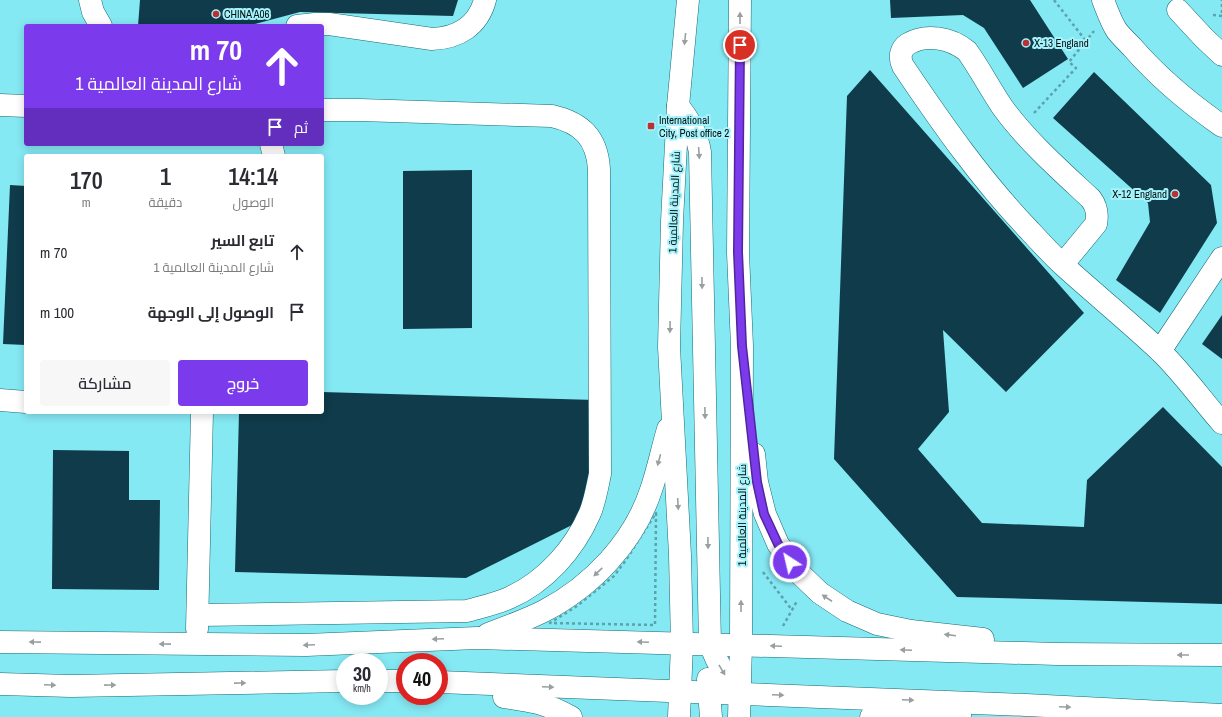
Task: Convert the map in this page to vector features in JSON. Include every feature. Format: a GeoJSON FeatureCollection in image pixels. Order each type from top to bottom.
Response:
{"type":"FeatureCollection","features":[{"type":"Feature","properties":{"kind":"street"},"geometry":{"type":"LineString","coordinates":[[90,0],[93,12],[101,24]]}},
{"type":"Feature","properties":{"kind":"street"},"geometry":{"type":"LineString","coordinates":[[324,24],[432,39],[443,38],[462,32],[471,25],[478,17],[485,0]]}},
{"type":"Feature","properties":{"kind":"street","name":"شارع المدينة العالمية 1"},"geometry":{"type":"LineString","coordinates":[[681,692],[682,644],[680,550],[669,347],[672,221],[678,106],[688,0]]}},
{"type":"Feature","properties":{"kind":"street","name":"شارع المدينة العالمية 1"},"geometry":{"type":"LineString","coordinates":[[740,0],[738,252],[742,346],[740,693]]}},
{"type":"Feature","properties":{"kind":"street"},"geometry":{"type":"LineString","coordinates":[[1105,7],[1117,30],[1143,60],[1172,87],[1202,112],[1222,126]]}},
{"type":"Feature","properties":{"kind":"street"},"geometry":{"type":"LineString","coordinates":[[1178,10],[1222,55]]}},
{"type":"Feature","properties":{"kind":"street"},"geometry":{"type":"LineString","coordinates":[[1063,264],[1096,224],[1098,217],[1095,204],[1020,129],[1003,107],[967,51],[952,42],[924,37],[914,40],[905,46],[902,50],[901,56],[903,66],[938,118],[997,194],[1029,230],[1063,264],[1160,351],[1222,424]]}},
{"type":"Feature","properties":{"kind":"street"},"geometry":{"type":"LineString","coordinates":[[0,105],[24,106]]}},
{"type":"Feature","properties":{"kind":"street"},"geometry":{"type":"LineString","coordinates":[[678,106],[687,116],[693,128],[698,140],[700,152],[710,644],[722,670],[740,693],[739,717]]}},
{"type":"Feature","properties":{"kind":"street"},"geometry":{"type":"LineString","coordinates":[[198,615],[467,611],[490,605],[509,598],[527,588],[544,576],[559,562],[582,530],[596,494],[600,474],[599,170],[598,156],[594,144],[577,125],[565,119],[552,116],[324,110]]}},
{"type":"Feature","properties":{"kind":"street"},"geometry":{"type":"LineString","coordinates":[[1160,351],[1222,258]]}},
{"type":"Feature","properties":{"kind":"street"},"geometry":{"type":"LineString","coordinates":[[742,346],[757,482],[764,514],[778,544],[801,575],[820,593],[847,611],[877,624],[911,631],[984,639],[1057,654]]}},
{"type":"Feature","properties":{"kind":"street"},"geometry":{"type":"LineString","coordinates":[[0,400],[24,402]]}},
{"type":"Feature","properties":{"kind":"street"},"geometry":{"type":"LineString","coordinates":[[477,638],[522,621],[565,599],[584,585],[614,555],[635,524],[651,491],[673,409]]}},
{"type":"Feature","properties":{"kind":"street"},"geometry":{"type":"LineString","coordinates":[[197,644],[202,414]]}},
{"type":"Feature","properties":{"kind":"street"},"geometry":{"type":"LineString","coordinates":[[0,642],[306,645],[477,638],[1057,654],[1222,655]]}},
{"type":"Feature","properties":{"kind":"street"},"geometry":{"type":"LineString","coordinates":[[682,644],[691,649],[703,664],[710,683],[711,717]]}},
{"type":"Feature","properties":{"kind":"street"},"geometry":{"type":"LineString","coordinates":[[0,684],[71,686],[336,681]]}},
{"type":"Feature","properties":{"kind":"street"},"geometry":{"type":"LineString","coordinates":[[448,682],[1026,705],[1222,715]]}},
{"type":"Feature","properties":{"kind":"street"},"geometry":{"type":"LineString","coordinates":[[679,717],[681,692]]}},
{"type":"Feature","properties":{"kind":"street"},"geometry":{"type":"LineString","coordinates":[[448,693],[526,700],[557,709],[571,717]]}},
{"type":"Feature","properties":{"kind":"street"},"geometry":{"type":"LineString","coordinates":[[871,717],[948,716],[994,711],[1026,705]]}},
{"type":"Feature","properties":{"kind":"path"},"geometry":{"type":"LineString","coordinates":[[1054,0],[1086,41]]}},
{"type":"Feature","properties":{"kind":"path"},"geometry":{"type":"LineString","coordinates":[[1222,0],[1222,16]]}},
{"type":"Feature","properties":{"kind":"path"},"geometry":{"type":"LineString","coordinates":[[1020,129],[1076,68],[1069,62],[1086,41],[1105,7]]}},
{"type":"Feature","properties":{"kind":"path"},"geometry":{"type":"LineString","coordinates":[[656,513],[655,625],[601,624],[550,623],[577,606],[614,576],[656,513]]}},
{"type":"Feature","properties":{"kind":"path"},"geometry":{"type":"LineString","coordinates":[[760,569],[792,610]]}},
{"type":"Feature","properties":{"kind":"path"},"geometry":{"type":"LineString","coordinates":[[780,631],[799,597]]}},
{"type":"Feature","properties":{"kind":"building","name":"CHINA A06"},"geometry":{"type":"Polygon","coordinates":[[[140,0],[458,0],[453,16],[300,12],[255,24],[138,24],[140,0]]]}},
{"type":"Feature","properties":{"kind":"building","name":"X-13 England"},"geometry":{"type":"Polygon","coordinates":[[[890,0],[1030,0],[1068,59],[1023,88],[984,28],[963,15],[891,18],[890,0]]]}},
{"type":"Feature","properties":{"kind":"building"},"geometry":{"type":"Polygon","coordinates":[[[870,70],[1084,313],[1006,392],[943,330],[949,412],[918,449],[982,523],[1084,527],[1087,480],[1163,407],[1222,467],[1222,604],[957,597],[834,459],[847,96],[870,70]]]}},
{"type":"Feature","properties":{"kind":"building","name":"X-12 England"},"geometry":{"type":"Polygon","coordinates":[[[1094,72],[1211,185],[1217,223],[1160,313],[1116,280],[1150,222],[1148,203],[1053,118],[1094,72]]]}},
{"type":"Feature","properties":{"kind":"building"},"geometry":{"type":"Polygon","coordinates":[[[472,170],[472,328],[403,329],[403,171],[472,170]]]}},
{"type":"Feature","properties":{"kind":"building"},"geometry":{"type":"Polygon","coordinates":[[[10,185],[24,186],[24,345],[3,344],[10,185]]]}},
{"type":"Feature","properties":{"kind":"building"},"geometry":{"type":"Polygon","coordinates":[[[1222,315],[1222,359],[1202,344],[1222,315]]]}},
{"type":"Feature","properties":{"kind":"building"},"geometry":{"type":"Polygon","coordinates":[[[324,392],[595,400],[590,486],[576,523],[466,578],[235,572],[239,414],[324,414],[324,392]]]}},
{"type":"Feature","properties":{"kind":"building"},"geometry":{"type":"Polygon","coordinates":[[[53,450],[129,451],[129,500],[160,500],[159,590],[52,589],[53,450]]]}},
{"type":"Feature","properties":{"kind":"place","name":"CHINA A06"},"geometry":{"type":"Point","coordinates":[216,14]}},
{"type":"Feature","properties":{"kind":"place","name":"X-13 England"},"geometry":{"type":"Point","coordinates":[1026,43]}},
{"type":"Feature","properties":{"kind":"place","name":"International City, Post office 2"},"geometry":{"type":"Point","coordinates":[651,126]}},
{"type":"Feature","properties":{"kind":"place","name":"X-12 England"},"geometry":{"type":"Point","coordinates":[1175,194]}},
{"type":"Feature","properties":{"kind":"route"},"geometry":{"type":"LineString","coordinates":[[740,45],[738,252],[742,346],[757,482],[764,514],[778,544],[790,562]]}}]}
